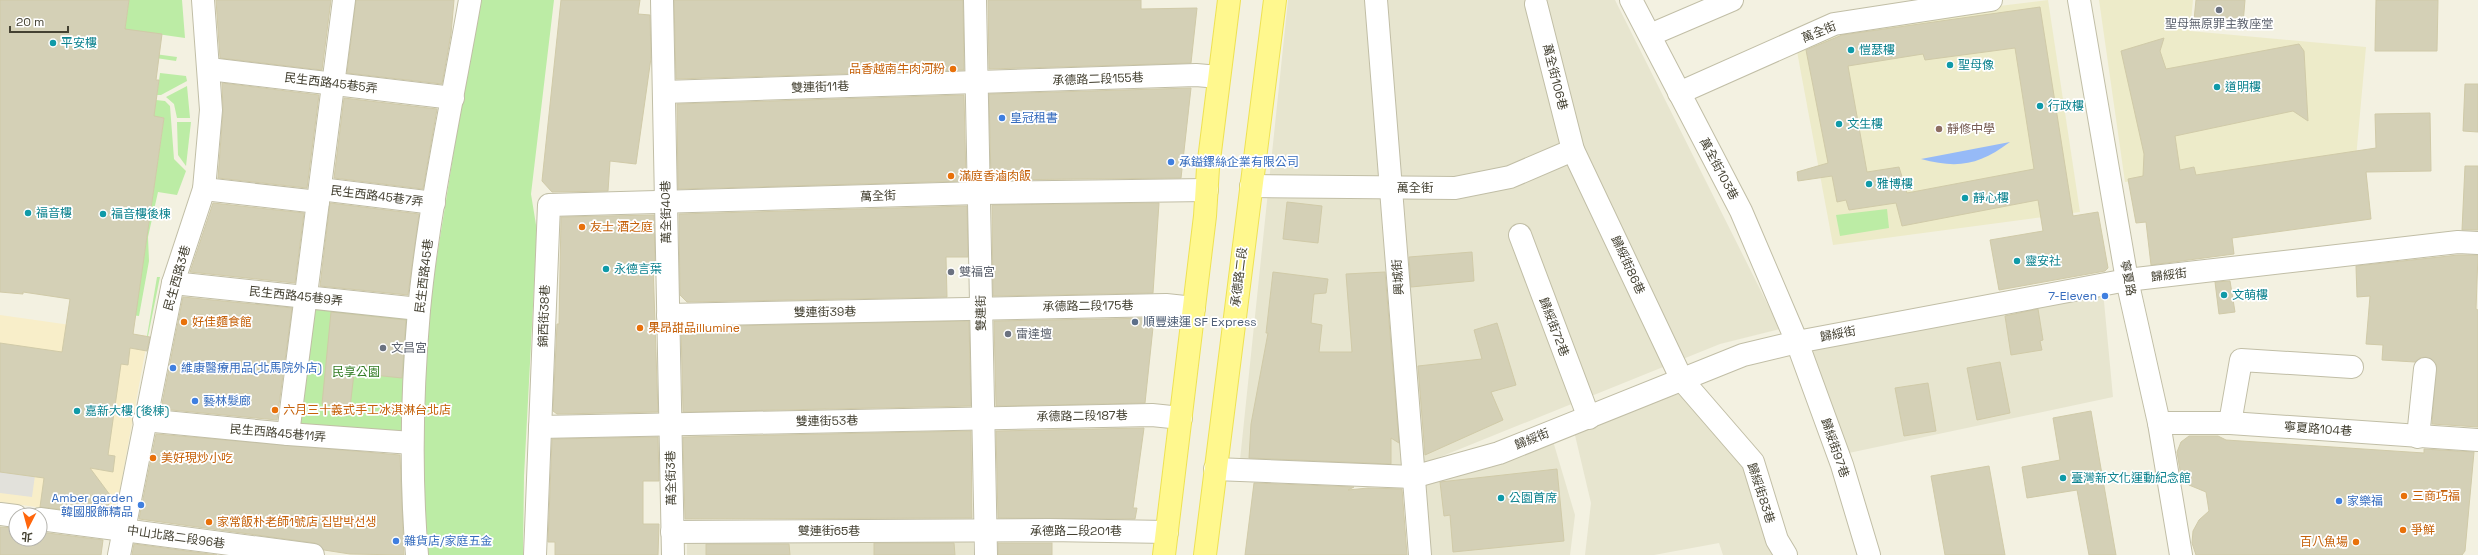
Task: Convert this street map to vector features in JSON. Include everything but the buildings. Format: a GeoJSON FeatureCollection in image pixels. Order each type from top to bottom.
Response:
{"type":"FeatureCollection","features":[{"type":"Feature","properties":{"kind":"main road"},"geometry":{"type":"LineString","coordinates":[[1164,555],[1229,0]]}},
{"type":"Feature","properties":{"kind":"main road","name":"承德路二段"},"geometry":{"type":"LineString","coordinates":[[1205,555],[1274,0]]}},
{"type":"Feature","properties":{"kind":"street","name":"民生西路3巷"},"geometry":{"type":"LineString","coordinates":[[119,555],[144,420],[173,283],[204,189],[211,110],[203,0]]}},
{"type":"Feature","properties":{"kind":"street"},"geometry":{"type":"LineString","coordinates":[[288,434],[344,0]]}},
{"type":"Feature","properties":{"kind":"street","name":"民生西路45巷"},"geometry":{"type":"LineString","coordinates":[[417,555],[413,507],[412,443],[419,310],[434,203],[470,0]]}},
{"type":"Feature","properties":{"kind":"street","name":"萬全街40巷"},"geometry":{"type":"LineString","coordinates":[[662,0],[670,424]]}},
{"type":"Feature","properties":{"kind":"street","name":"雙連街"},"geometry":{"type":"LineString","coordinates":[[975,0],[986,555]]}},
{"type":"Feature","properties":{"kind":"street","name":"興城街"},"geometry":{"type":"LineString","coordinates":[[1376,0],[1420,555]]}},
{"type":"Feature","properties":{"kind":"street","name":"萬全街103巷"},"geometry":{"type":"LineString","coordinates":[[1631,0],[1741,211],[1797,342]]}},
{"type":"Feature","properties":{"kind":"street"},"geometry":{"type":"LineString","coordinates":[[1650,35],[1732,0]]}},
{"type":"Feature","properties":{"kind":"street","name":"萬全街"},"geometry":{"type":"LineString","coordinates":[[1679,93],[1834,24],[1991,0]]}},
{"type":"Feature","properties":{"kind":"street","name":"寧夏路"},"geometry":{"type":"LineString","coordinates":[[2079,0],[2127,280],[2159,423],[2181,555]]}},
{"type":"Feature","properties":{"kind":"street","name":"萬全街106巷"},"geometry":{"type":"LineString","coordinates":[[1536,4],[1573,150]]}},
{"type":"Feature","properties":{"kind":"street","name":"民生西路45巷5弄"},"geometry":{"type":"LineString","coordinates":[[209,69],[453,98]]}},
{"type":"Feature","properties":{"kind":"street","name":"承德路二段155巷"},"geometry":{"type":"LineString","coordinates":[[977,83],[1196,75],[1219,77]]}},
{"type":"Feature","properties":{"kind":"street","name":"雙連街11巷"},"geometry":{"type":"LineString","coordinates":[[664,92],[977,83]]}},
{"type":"Feature","properties":{"kind":"street","name":"萬全街"},"geometry":{"type":"LineString","coordinates":[[1251,186],[1455,188],[1510,177],[1573,150]]}},
{"type":"Feature","properties":{"kind":"street","name":"歸綏街86巷"},"geometry":{"type":"LineString","coordinates":[[1573,150],[1682,380]]}},
{"type":"Feature","properties":{"kind":"street","name":"民生西路45巷7弄"},"geometry":{"type":"LineString","coordinates":[[204,189],[434,203]]}},
{"type":"Feature","properties":{"kind":"street","name":"萬全街"},"geometry":{"type":"LineString","coordinates":[[549,205],[979,193],[1207,190]]}},
{"type":"Feature","properties":{"kind":"street","name":"錦西街38巷"},"geometry":{"type":"LineString","coordinates":[[535,555],[549,205]]}},
{"type":"Feature","properties":{"kind":"street","name":"歸綏街72巷"},"geometry":{"type":"LineString","coordinates":[[1520,235],[1589,418]]}},
{"type":"Feature","properties":{"kind":"street","name":"歸綏街"},"geometry":{"type":"LineString","coordinates":[[1215,469],[1414,477],[1499,453],[1743,356],[1797,342],[2127,280],[2458,242],[2478,243]]}},
{"type":"Feature","properties":{"kind":"street","name":"民生西路45巷9弄"},"geometry":{"type":"LineString","coordinates":[[173,283],[419,310]]}},
{"type":"Feature","properties":{"kind":"street","name":"承德路二段175巷"},"geometry":{"type":"LineString","coordinates":[[981,308],[1166,305],[1194,308]]}},
{"type":"Feature","properties":{"kind":"street","name":"雙連街39巷"},"geometry":{"type":"LineString","coordinates":[[668,315],[981,308]]}},
{"type":"Feature","properties":{"kind":"street","name":"歸綏街97巷"},"geometry":{"type":"LineString","coordinates":[[1797,342],[1842,466],[1869,555]]}},
{"type":"Feature","properties":{"kind":"street"},"geometry":{"type":"LineString","coordinates":[[2230,423],[2241,360],[2352,367]]}},
{"type":"Feature","properties":{"kind":"street"},"geometry":{"type":"LineString","coordinates":[[2418,436],[2425,368]]}},
{"type":"Feature","properties":{"kind":"street","name":"歸綏街83巷"},"geometry":{"type":"LineString","coordinates":[[1682,380],[1753,462],[1777,540],[1786,555]]}},
{"type":"Feature","properties":{"kind":"street","name":"承德路二段187巷"},"geometry":{"type":"LineString","coordinates":[[983,417],[1152,415],[1181,418]]}},
{"type":"Feature","properties":{"kind":"street","name":"雙連街53巷"},"geometry":{"type":"LineString","coordinates":[[670,424],[983,417]]}},
{"type":"Feature","properties":{"kind":"street","name":"民生西路45巷11弄"},"geometry":{"type":"LineString","coordinates":[[144,420],[288,434],[412,443]]}},
{"type":"Feature","properties":{"kind":"street","name":"寧夏路104巷"},"geometry":{"type":"LineString","coordinates":[[2159,423],[2230,423],[2478,440]]}},
{"type":"Feature","properties":{"kind":"street"},"geometry":{"type":"LineString","coordinates":[[540,428],[670,424]]}},
{"type":"Feature","properties":{"kind":"street","name":"萬全街3巷"},"geometry":{"type":"LineString","coordinates":[[670,424],[673,555]]}},
{"type":"Feature","properties":{"kind":"street","name":"中山北路二段96巷"},"geometry":{"type":"LineString","coordinates":[[48,520],[312,555]]}},
{"type":"Feature","properties":{"kind":"street","name":"承德路二段201巷"},"geometry":{"type":"LineString","coordinates":[[986,531],[1049,530],[1167,532]]}},
{"type":"Feature","properties":{"kind":"street","name":"雙連街65巷"},"geometry":{"type":"LineString","coordinates":[[672,532],[986,531]]}},
{"type":"Feature","properties":{"kind":"shaded area"},"geometry":{"type":"Polygon","coordinates":[[[1288,0],[1615,0],[1780,329],[1720,344],[1418,466],[1240,460],[1288,0]]]}},
{"type":"Feature","properties":{"kind":"shaded area","name":"靜修中學"},"geometry":{"type":"Polygon","coordinates":[[[2048,0],[2080,212],[1833,245],[1796,46],[1835,26],[2048,0]]]}},
{"type":"Feature","properties":{"kind":"shaded area"},"geometry":{"type":"Polygon","coordinates":[[[2099,0],[2193,0],[2190,31],[2366,47],[2356,158],[2125,182],[2099,0]]]}},
{"type":"Feature","properties":{"kind":"shaded area"},"geometry":{"type":"Polygon","coordinates":[[[2103,291],[2113,397],[1844,454],[1805,347],[2103,291]]]}},
{"type":"Feature","properties":{"kind":"shaded area"},"geometry":{"type":"Polygon","coordinates":[[[0,315],[148,336],[117,506],[102,516],[48,509],[48,507],[0,502],[0,315]]]}},
{"type":"Feature","properties":{"kind":"shaded area"},"geometry":{"type":"Polygon","coordinates":[[[1684,392],[1744,464],[1780,555],[1723,555],[1719,543],[1654,555],[1585,555],[1591,503],[1574,431],[1684,392]]]}},
{"type":"Feature","properties":{"kind":"shaded area","name":"公園首席"},"geometry":{"type":"Polygon","coordinates":[[[1553,441],[1575,515],[1570,555],[1423,555],[1421,479],[1553,441]]]}},
{"type":"Feature","properties":{"kind":"shaded area"},"geometry":{"type":"Polygon","coordinates":[[[0,463],[36,468],[32,497],[0,493],[0,463]]]}},
{"type":"Feature","properties":{"kind":"shaded area"},"geometry":{"type":"Polygon","coordinates":[[[973,538],[974,555],[687,555],[687,540],[973,538]]]}},
{"type":"Feature","properties":{"kind":"green space"},"geometry":{"type":"Polygon","coordinates":[[[129,0],[182,0],[185,38],[150,33],[147,53],[177,57],[176,61],[129,54],[118,77],[129,0]]]}},
{"type":"Feature","properties":{"kind":"green space"},"geometry":{"type":"Polygon","coordinates":[[[478,0],[554,0],[531,194],[537,231],[524,476],[523,555],[425,555],[420,444],[428,313],[478,0]]]}},
{"type":"Feature","properties":{"kind":"green space"},"geometry":{"type":"Polygon","coordinates":[[[160,73],[186,76],[187,81],[161,95],[157,95],[160,73]]]}},
{"type":"Feature","properties":{"kind":"green space"},"geometry":{"type":"Polygon","coordinates":[[[187,86],[190,118],[177,118],[174,104],[166,97],[187,86]]]}},
{"type":"Feature","properties":{"kind":"green space"},"geometry":{"type":"Polygon","coordinates":[[[156,100],[165,101],[170,106],[174,159],[186,171],[177,195],[158,192],[148,237],[149,261],[139,316],[131,315],[136,310],[164,118],[151,116],[156,100]]]}},
{"type":"Feature","properties":{"kind":"green space"},"geometry":{"type":"Polygon","coordinates":[[[177,122],[191,122],[186,166],[178,155],[177,122]]]}},
{"type":"Feature","properties":{"kind":"green space"},"geometry":{"type":"Polygon","coordinates":[[[1887,209],[1889,228],[1840,236],[1836,215],[1887,209]]]}},
{"type":"Feature","properties":{"kind":"green space"},"geometry":{"type":"Polygon","coordinates":[[[157,277],[160,277],[147,336],[157,277]]]}},
{"type":"Feature","properties":{"kind":"green space","name":"民享公園"},"geometry":{"type":"Polygon","coordinates":[[[312,308],[411,318],[403,433],[296,423],[312,308]]]}},
{"type":"Feature","properties":{"kind":"water"},"geometry":{"type":"Polygon","coordinates":[[[2010,142],[1988,156],[1968,163],[1946,164],[1921,159],[2010,142]]]}},
{"type":"Feature","properties":{"kind":"place","name":"聖母無原罪主教座堂"},"geometry":{"type":"Point","coordinates":[2219,10]}},
{"type":"Feature","properties":{"kind":"place","name":"平安樓"},"geometry":{"type":"Point","coordinates":[53,43]}},
{"type":"Feature","properties":{"kind":"place","name":"愷瑟樓"},"geometry":{"type":"Point","coordinates":[1851,50]}},
{"type":"Feature","properties":{"kind":"place","name":"聖母像"},"geometry":{"type":"Point","coordinates":[1950,65]}},
{"type":"Feature","properties":{"kind":"place","name":"品香越南牛肉河粉"},"geometry":{"type":"Point","coordinates":[953,69]}},
{"type":"Feature","properties":{"kind":"place","name":"道明樓"},"geometry":{"type":"Point","coordinates":[2217,87]}},
{"type":"Feature","properties":{"kind":"place","name":"行政樓"},"geometry":{"type":"Point","coordinates":[2040,106]}},
{"type":"Feature","properties":{"kind":"place","name":"皇冠租書"},"geometry":{"type":"Point","coordinates":[1002,118]}},
{"type":"Feature","properties":{"kind":"place","name":"文生樓"},"geometry":{"type":"Point","coordinates":[1839,124]}},
{"type":"Feature","properties":{"kind":"place","name":"靜修中學"},"geometry":{"type":"Point","coordinates":[1939,129]}},
{"type":"Feature","properties":{"kind":"place","name":"承鎰鏍絲企業有限公司"},"geometry":{"type":"Point","coordinates":[1171,162]}},
{"type":"Feature","properties":{"kind":"place","name":"滿庭香滷肉飯"},"geometry":{"type":"Point","coordinates":[951,176]}},
{"type":"Feature","properties":{"kind":"place","name":"雅博樓"},"geometry":{"type":"Point","coordinates":[1869,184]}},
{"type":"Feature","properties":{"kind":"place","name":"靜心樓"},"geometry":{"type":"Point","coordinates":[1965,198]}},
{"type":"Feature","properties":{"kind":"place","name":"福音樓"},"geometry":{"type":"Point","coordinates":[28,213]}},
{"type":"Feature","properties":{"kind":"place","name":"福音樓後棟"},"geometry":{"type":"Point","coordinates":[103,214]}},
{"type":"Feature","properties":{"kind":"place","name":"友士 酒之庭"},"geometry":{"type":"Point","coordinates":[582,227]}},
{"type":"Feature","properties":{"kind":"place","name":"靈安社"},"geometry":{"type":"Point","coordinates":[2017,261]}},
{"type":"Feature","properties":{"kind":"place","name":"永德言葉"},"geometry":{"type":"Point","coordinates":[606,269]}},
{"type":"Feature","properties":{"kind":"place","name":"雙福宮"},"geometry":{"type":"Point","coordinates":[951,272]}},
{"type":"Feature","properties":{"kind":"place","name":"文萌樓"},"geometry":{"type":"Point","coordinates":[2224,295]}},
{"type":"Feature","properties":{"kind":"place","name":"7-Eleven"},"geometry":{"type":"Point","coordinates":[2105,296]}},
{"type":"Feature","properties":{"kind":"place","name":"好佳麵食館"},"geometry":{"type":"Point","coordinates":[184,322]}},
{"type":"Feature","properties":{"kind":"place","name":"順豐速運 SF Express"},"geometry":{"type":"Point","coordinates":[1135,322]}},
{"type":"Feature","properties":{"kind":"place","name":"果昂甜品illumine"},"geometry":{"type":"Point","coordinates":[640,328]}},
{"type":"Feature","properties":{"kind":"place","name":"雷達壇"},"geometry":{"type":"Point","coordinates":[1008,334]}},
{"type":"Feature","properties":{"kind":"place","name":"文昌宮"},"geometry":{"type":"Point","coordinates":[383,348]}},
{"type":"Feature","properties":{"kind":"place","name":"維康醫療用品(北馬院外店)"},"geometry":{"type":"Point","coordinates":[173,368]}},
{"type":"Feature","properties":{"kind":"place","name":"藝林髮廊"},"geometry":{"type":"Point","coordinates":[195,401]}},
{"type":"Feature","properties":{"kind":"place","name":"六月三十義式手工冰淇淋台北店"},"geometry":{"type":"Point","coordinates":[275,410]}},
{"type":"Feature","properties":{"kind":"place","name":"嘉新大樓 (後棟)"},"geometry":{"type":"Point","coordinates":[77,411]}},
{"type":"Feature","properties":{"kind":"place","name":"美好現炒小吃"},"geometry":{"type":"Point","coordinates":[153,458]}},
{"type":"Feature","properties":{"kind":"place","name":"臺灣新文化運動紀念館"},"geometry":{"type":"Point","coordinates":[2063,478]}},
{"type":"Feature","properties":{"kind":"place","name":"三商巧福"},"geometry":{"type":"Point","coordinates":[2404,496]}},
{"type":"Feature","properties":{"kind":"place","name":"公園首席"},"geometry":{"type":"Point","coordinates":[1501,498]}},
{"type":"Feature","properties":{"kind":"place","name":"家樂福"},"geometry":{"type":"Point","coordinates":[2339,501]}},
{"type":"Feature","properties":{"kind":"place","name":"Amber garden 韓國服飾精品"},"geometry":{"type":"Point","coordinates":[141,505]}},
{"type":"Feature","properties":{"kind":"place","name":"家常飯朴老師1號店 집밥박선생"},"geometry":{"type":"Point","coordinates":[209,522]}},
{"type":"Feature","properties":{"kind":"place","name":"爭鮮"},"geometry":{"type":"Point","coordinates":[2403,530]}},
{"type":"Feature","properties":{"kind":"place","name":"雜貨店/家庭五金"},"geometry":{"type":"Point","coordinates":[396,541]}},
{"type":"Feature","properties":{"kind":"place","name":"百八魚場"},"geometry":{"type":"Point","coordinates":[2356,542]}}]}
